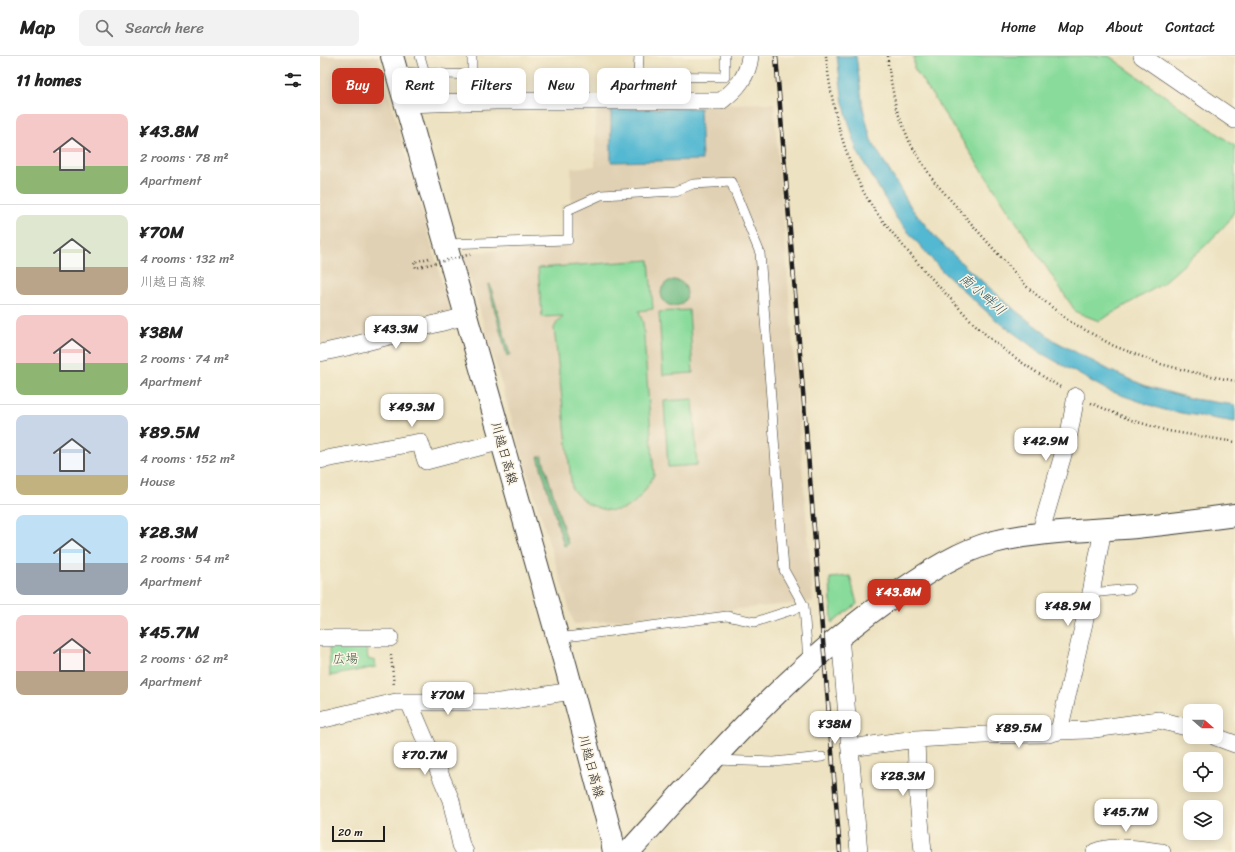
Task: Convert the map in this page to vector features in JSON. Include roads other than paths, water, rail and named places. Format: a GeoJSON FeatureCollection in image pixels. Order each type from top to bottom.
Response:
{"type":"FeatureCollection","features":[{"type":"Feature","properties":{"kind":"main road","name":"川越日高線"},"geometry":{"type":"LineString","coordinates":[[405,104],[441,250],[466,316],[558,638],[611,835],[614,852]]}},
{"type":"Feature","properties":{"kind":"main road"},"geometry":{"type":"LineString","coordinates":[[630,852],[711,760],[764,704],[840,636],[887,600],[940,564],[976,548],[993,543],[1040,534],[1151,526],[1235,515]]}},
{"type":"Feature","properties":{"kind":"street"},"geometry":{"type":"LineString","coordinates":[[449,103],[496,101],[721,101],[731,93],[746,75],[750,56]]}},
{"type":"Feature","properties":{"kind":"street"},"geometry":{"type":"LineString","coordinates":[[1142,56],[1235,120]]}},
{"type":"Feature","properties":{"kind":"street"},"geometry":{"type":"LineString","coordinates":[[320,353],[466,316]]}},
{"type":"Feature","properties":{"kind":"street"},"geometry":{"type":"LineString","coordinates":[[1040,534],[1069,434],[1076,396]]}},
{"type":"Feature","properties":{"kind":"street"},"geometry":{"type":"LineString","coordinates":[[320,460],[420,442],[426,460],[502,442]]}},
{"type":"Feature","properties":{"kind":"street"},"geometry":{"type":"LineString","coordinates":[[1059,731],[1091,592],[1103,529]]}},
{"type":"Feature","properties":{"kind":"street"},"geometry":{"type":"LineString","coordinates":[[840,636],[859,852]]}},
{"type":"Feature","properties":{"kind":"street"},"geometry":{"type":"LineString","coordinates":[[320,638],[390,638]]}},
{"type":"Feature","properties":{"kind":"street"},"geometry":{"type":"LineString","coordinates":[[320,720],[402,702],[500,702],[572,691]]}},
{"type":"Feature","properties":{"kind":"street"},"geometry":{"type":"LineString","coordinates":[[402,702],[451,800],[461,845],[465,852]]}},
{"type":"Feature","properties":{"kind":"street"},"geometry":{"type":"LineString","coordinates":[[850,748],[916,740],[984,735],[1048,734],[1059,731],[1087,730],[1159,720],[1183,726]]}},
{"type":"Feature","properties":{"kind":"street"},"geometry":{"type":"LineString","coordinates":[[916,740],[918,799],[923,852]]}},
{"type":"Feature","properties":{"kind":"street"},"geometry":{"type":"LineString","coordinates":[[1223,740],[1235,744]]}},
{"type":"Feature","properties":{"kind":"street"},"geometry":{"type":"LineString","coordinates":[[1095,852],[1099,850],[1123,848],[1162,852]]}},
{"type":"Feature","properties":{"kind":"lane"},"geometry":{"type":"LineString","coordinates":[[420,56],[424,68]]}},
{"type":"Feature","properties":{"kind":"lane"},"geometry":{"type":"LineString","coordinates":[[449,74],[472,75],[472,56]]}},
{"type":"Feature","properties":{"kind":"lane"},"geometry":{"type":"LineString","coordinates":[[639,56],[638,76],[725,77],[725,56]]}},
{"type":"Feature","properties":{"kind":"lane"},"geometry":{"type":"LineString","coordinates":[[394,64],[408,68]]}},
{"type":"Feature","properties":{"kind":"lane"},"geometry":{"type":"LineString","coordinates":[[441,250],[568,240],[568,210],[601,195],[676,191],[693,184],[730,182],[760,253],[784,570],[804,606],[808,664]]}},
{"type":"Feature","properties":{"kind":"lane"},"geometry":{"type":"LineString","coordinates":[[1091,592],[1130,588]]}},
{"type":"Feature","properties":{"kind":"lane"},"geometry":{"type":"LineString","coordinates":[[558,638],[727,616],[755,622],[804,606]]}},
{"type":"Feature","properties":{"kind":"lane"},"geometry":{"type":"LineString","coordinates":[[711,760],[774,762],[822,757]]}},
{"type":"Feature","properties":{"kind":"water","name":"南小畔川"},"geometry":{"type":"Polygon","coordinates":[[[837,56],[856,56],[863,108],[871,140],[912,209],[936,238],[968,269],[1016,311],[1055,341],[1111,371],[1146,386],[1193,399],[1235,405],[1235,422],[1164,410],[1107,390],[1041,353],[995,319],[943,272],[897,219],[857,151],[843,102],[837,56]]]}},
{"type":"Feature","properties":{"kind":"water"},"geometry":{"type":"Polygon","coordinates":[[[700,108],[702,160],[611,162],[611,109],[700,108]]]}},
{"type":"Feature","properties":{"kind":"railway"},"geometry":{"type":"LineString","coordinates":[[776,56],[840,852]]}},
{"type":"Feature","properties":{"kind":"park label","name":"広場"},"geometry":{"type":"Point","coordinates":[345,658]}}]}
